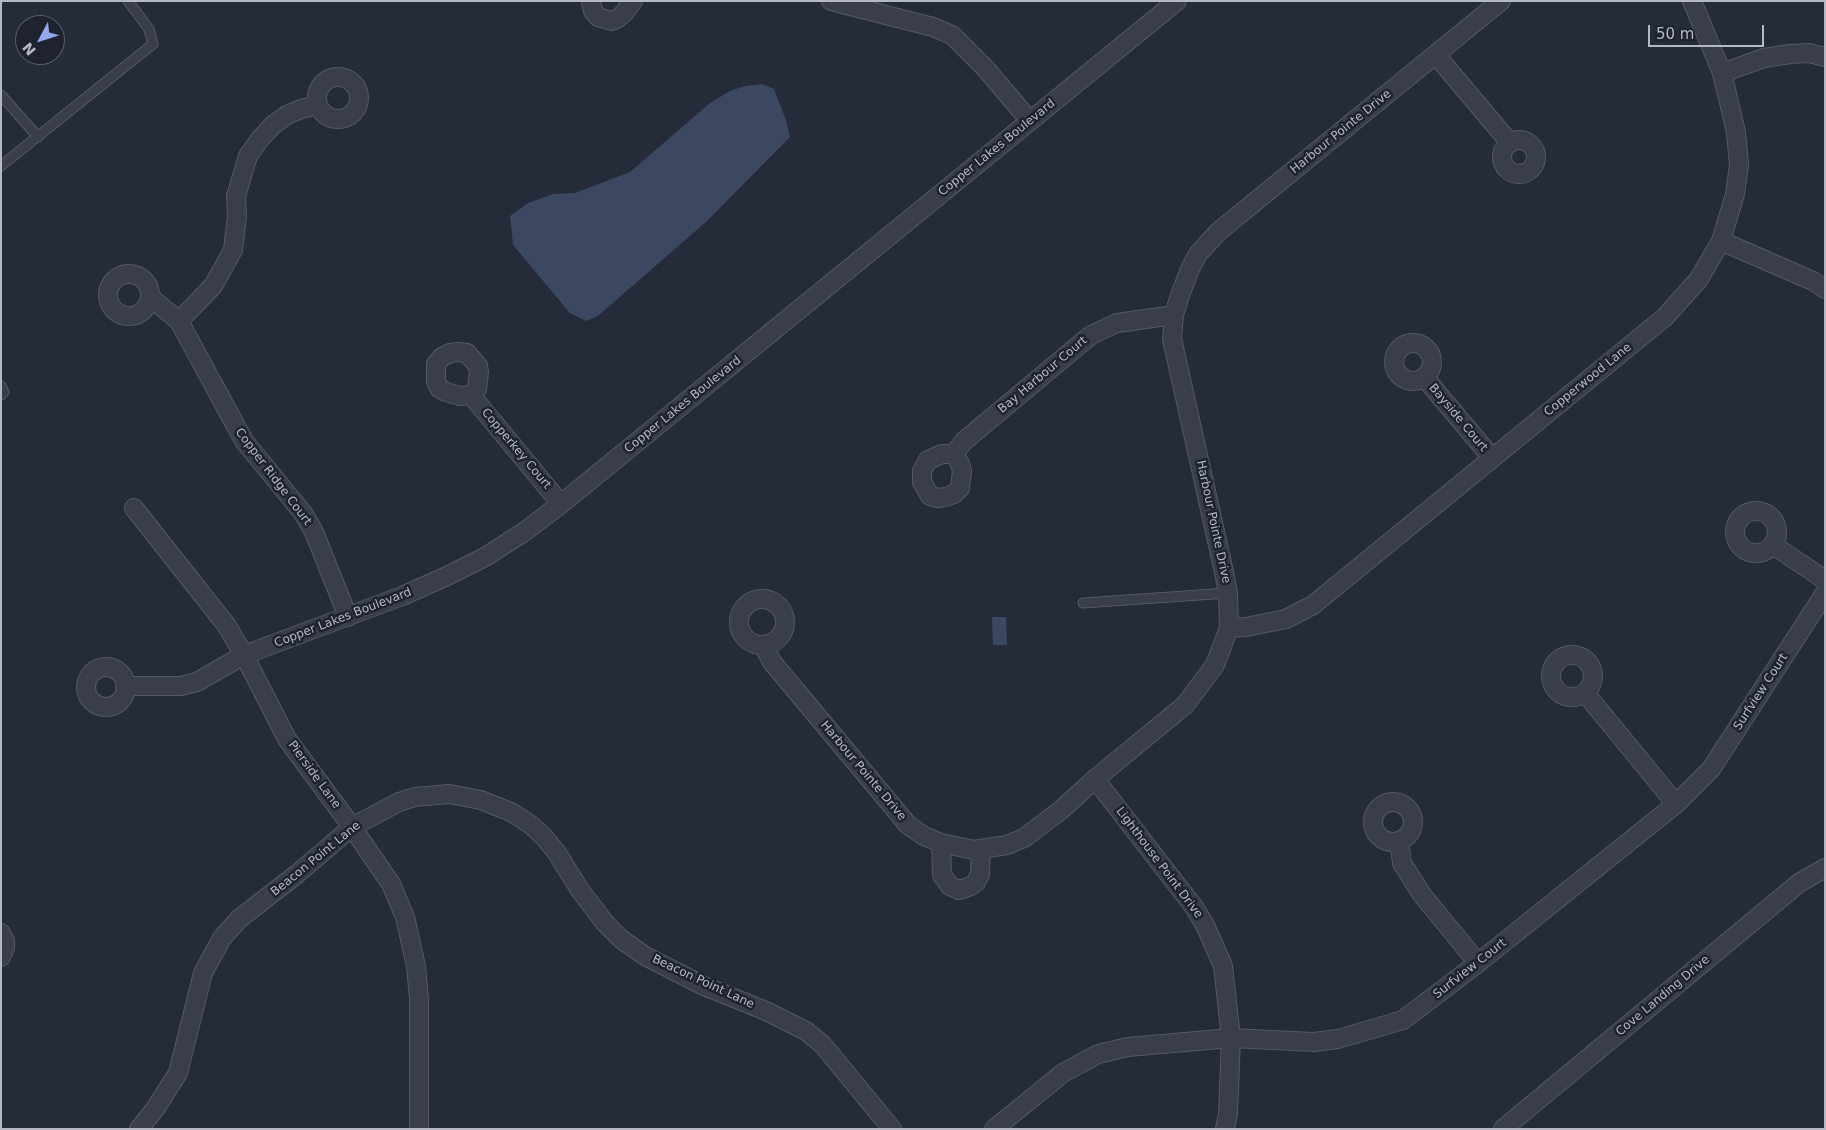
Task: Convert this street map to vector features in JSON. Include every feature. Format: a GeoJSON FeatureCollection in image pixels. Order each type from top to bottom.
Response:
{"type":"FeatureCollection","features":[{"type":"Feature","properties":{"kind":"street"},"geometry":{"type":"LineString","coordinates":[[591,1],[593,11],[598,17],[611,21],[624,13],[633,1]]}},
{"type":"Feature","properties":{"kind":"street"},"geometry":{"type":"LineString","coordinates":[[831,1],[933,27],[952,35],[986,69],[1030,121]]}},
{"type":"Feature","properties":{"kind":"street","name":"Copper Lakes Boulevard"},"geometry":{"type":"LineString","coordinates":[[125,686],[173,687],[197,682],[244,655],[348,617],[445,577],[485,557],[524,532],[561,504],[1177,1]]}},
{"type":"Feature","properties":{"kind":"street","name":"Harbour Pointe Drive"},"geometry":{"type":"LineString","coordinates":[[763,645],[772,662],[893,810],[908,825],[924,836],[958,848],[981,849],[1007,845],[1024,838],[1061,810],[1095,779],[1185,705],[1215,665],[1229,628],[1228,593],[1224,572],[1172,339],[1178,298],[1190,269],[1198,254],[1218,232],[1501,1]]}},
{"type":"Feature","properties":{"kind":"street","name":"Copperwood Lane"},"geometry":{"type":"LineString","coordinates":[[1229,628],[1246,627],[1286,619],[1313,606],[1665,317],[1699,279],[1721,241],[1735,194],[1739,165],[1736,132],[1722,73],[1692,1]]}},
{"type":"Feature","properties":{"kind":"street"},"geometry":{"type":"LineString","coordinates":[[1722,73],[1764,58],[1809,53],[1825,57]]}},
{"type":"Feature","properties":{"kind":"street"},"geometry":{"type":"LineString","coordinates":[[1436,55],[1510,143]]}},
{"type":"Feature","properties":{"kind":"street"},"geometry":{"type":"LineString","coordinates":[[179,321],[213,286],[233,250],[237,216],[236,196],[248,156],[260,138],[272,125],[287,115],[318,105]]}},
{"type":"Feature","properties":{"kind":"street"},"geometry":{"type":"LineString","coordinates":[[1721,241],[1813,281],[1825,289]]}},
{"type":"Feature","properties":{"kind":"street","name":"Copper Ridge Court"},"geometry":{"type":"LineString","coordinates":[[150,298],[179,321],[244,441],[303,513],[314,532],[348,617]]}},
{"type":"Feature","properties":{"kind":"street","name":"Bay Harbour Court"},"geometry":{"type":"LineString","coordinates":[[954,454],[964,441],[1091,335],[1116,323],[1174,315]]}},
{"type":"Feature","properties":{"kind":"street","name":"Bayside Court"},"geometry":{"type":"LineString","coordinates":[[1424,377],[1492,458]]}},
{"type":"Feature","properties":{"kind":"street","name":"Copperkey Court"},"geometry":{"type":"LineString","coordinates":[[471,395],[561,504]]}},
{"type":"Feature","properties":{"kind":"street","name":"Pierside Lane"},"geometry":{"type":"LineString","coordinates":[[134,508],[227,626],[287,739],[352,827],[391,884],[405,917],[416,966],[419,999],[419,1129]]}},
{"type":"Feature","properties":{"kind":"street"},"geometry":{"type":"LineString","coordinates":[[1773,545],[1825,580]]}},
{"type":"Feature","properties":{"kind":"street","name":"Surfview Court"},"geometry":{"type":"LineString","coordinates":[[994,1129],[1064,1073],[1098,1054],[1128,1047],[1231,1038],[1314,1042],[1338,1039],[1379,1029],[1403,1020],[1478,963],[1676,804],[1711,769],[1825,594]]}},
{"type":"Feature","properties":{"kind":"street"},"geometry":{"type":"LineString","coordinates":[[1586,692],[1676,804]]}},
{"type":"Feature","properties":{"kind":"street","name":"Lighthouse Point Drive"},"geometry":{"type":"LineString","coordinates":[[1095,779],[1179,886],[1205,925],[1222,966],[1231,1038],[1228,1114],[1225,1129]]}},
{"type":"Feature","properties":{"kind":"street","name":"Beacon Point Lane"},"geometry":{"type":"LineString","coordinates":[[139,1129],[155,1110],[178,1073],[202,973],[222,938],[239,919],[297,874],[352,827],[398,802],[414,797],[449,794],[481,800],[513,813],[530,825],[544,837],[557,853],[590,905],[605,923],[621,939],[645,956],[704,986],[766,1011],[806,1031],[823,1045],[892,1129]]}},
{"type":"Feature","properties":{"kind":"street"},"geometry":{"type":"LineString","coordinates":[[1399,841],[1402,862],[1423,896],[1478,963]]}},
{"type":"Feature","properties":{"kind":"street"},"geometry":{"type":"LineString","coordinates":[[941,843],[942,875],[950,886],[959,890],[972,886],[976,882],[980,874],[981,849]]}},
{"type":"Feature","properties":{"kind":"street","name":"Cove Landing Drive"},"geometry":{"type":"LineString","coordinates":[[1503,1129],[1799,883],[1825,868]]}},
{"type":"Feature","properties":{"kind":"street"},"geometry":{"type":"LineString","coordinates":[[1,933],[5,941],[5,948],[1,957]]}},
{"type":"Feature","properties":{"kind":"lane"},"geometry":{"type":"LineString","coordinates":[[1,166],[152,44],[149,28],[128,1]]}},
{"type":"Feature","properties":{"kind":"lane"},"geometry":{"type":"LineString","coordinates":[[1,95],[38,137]]}},
{"type":"Feature","properties":{"kind":"lane"},"geometry":{"type":"LineString","coordinates":[[1,386],[4,392],[1,395]]}},
{"type":"Feature","properties":{"kind":"lane"},"geometry":{"type":"LineString","coordinates":[[1083,603],[1228,593]]}},
{"type":"Feature","properties":{"kind":"water"},"geometry":{"type":"Polygon","coordinates":[[[762,84],[774,89],[786,120],[790,137],[707,221],[598,316],[586,321],[570,313],[513,245],[510,216],[528,203],[553,194],[575,193],[630,172],[710,103],[730,91],[745,86],[762,84]]]}},
{"type":"Feature","properties":{"kind":"water"},"geometry":{"type":"Polygon","coordinates":[[[992,617],[1006,617],[1007,645],[993,645],[992,617]]]}}]}
